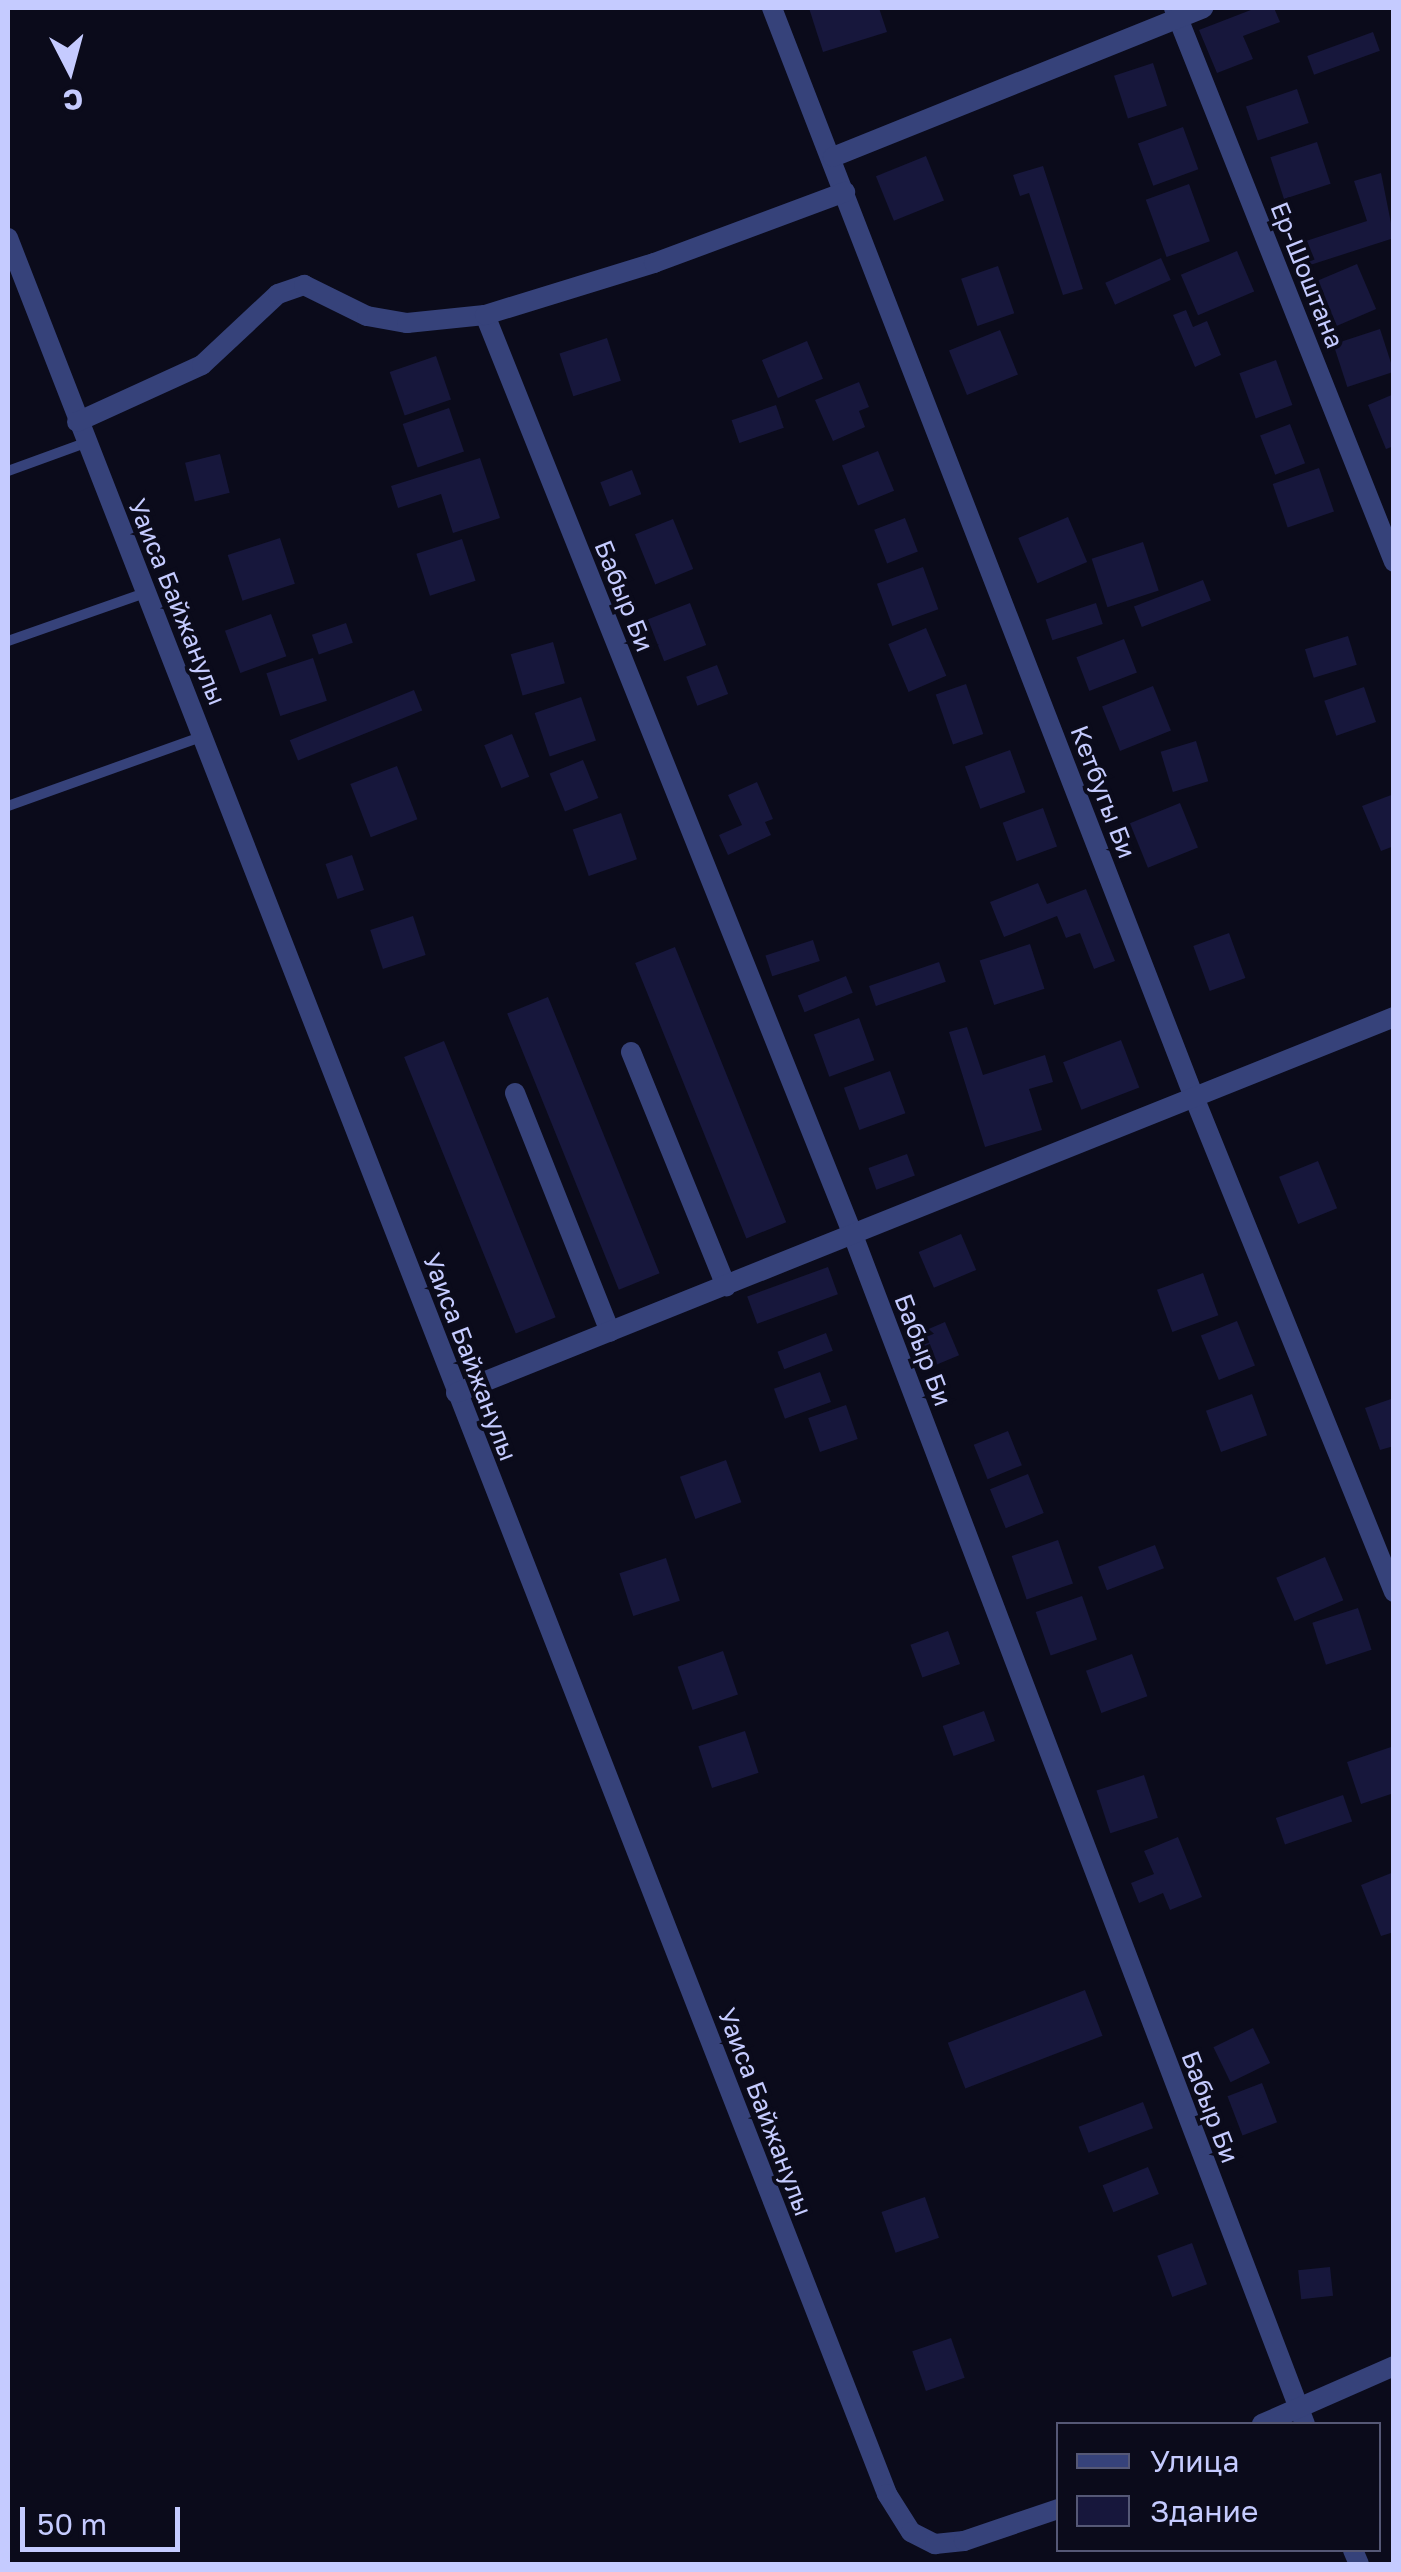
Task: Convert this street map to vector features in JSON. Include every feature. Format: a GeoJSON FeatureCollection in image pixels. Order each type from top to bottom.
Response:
{"type":"FeatureCollection","features":[{"type":"Feature","properties":{"kind":"street","name":"Кетбугы Би"},"geometry":{"type":"LineString","coordinates":[[772,8],[834,157],[1194,1097],[1394,1592]]}},
{"type":"Feature","properties":{"kind":"street"},"geometry":{"type":"LineString","coordinates":[[834,157],[1176,12],[1203,8]]}},
{"type":"Feature","properties":{"kind":"street","name":"Ер-Шоштана"},"geometry":{"type":"LineString","coordinates":[[1176,12],[1394,562]]}},
{"type":"Feature","properties":{"kind":"street"},"geometry":{"type":"LineString","coordinates":[[77,422],[202,365],[278,294],[304,285],[318,286],[368,316],[407,323],[485,315],[654,263],[845,192]]}},
{"type":"Feature","properties":{"kind":"street","name":"Уаиса Байжанулы"},"geometry":{"type":"LineString","coordinates":[[8,238],[887,2494],[911,2532],[935,2554]]}},
{"type":"Feature","properties":{"kind":"street","name":"Бабыр Би"},"geometry":{"type":"LineString","coordinates":[[485,315],[853,1235],[1301,2416]]}},
{"type":"Feature","properties":{"kind":"street"},"geometry":{"type":"LineString","coordinates":[[456,1393],[1394,1017]]}},
{"type":"Feature","properties":{"kind":"street"},"geometry":{"type":"LineString","coordinates":[[631,1052],[726,1286]]}},
{"type":"Feature","properties":{"kind":"street"},"geometry":{"type":"LineString","coordinates":[[515,1093],[610,1332]]}},
{"type":"Feature","properties":{"kind":"street"},"geometry":{"type":"LineString","coordinates":[[1272,2422],[1301,2416],[1394,2366]]}},
{"type":"Feature","properties":{"kind":"street"},"geometry":{"type":"LineString","coordinates":[[935,2554],[1056,2510]]}},
{"type":"Feature","properties":{"kind":"lane"},"geometry":{"type":"LineString","coordinates":[[8,471],[85,442]]}},
{"type":"Feature","properties":{"kind":"lane"},"geometry":{"type":"LineString","coordinates":[[8,641],[146,592]]}},
{"type":"Feature","properties":{"kind":"lane"},"geometry":{"type":"LineString","coordinates":[[8,806],[204,736]]}},
{"type":"Feature","properties":{"kind":"building"},"geometry":{"type":"Polygon","coordinates":[[[809,8],[879,8],[887,32],[823,52],[809,8]]]}},
{"type":"Feature","properties":{"kind":"building"},"geometry":{"type":"Polygon","coordinates":[[[1256,8],[1274,8],[1280,22],[1243,36],[1253,59],[1217,73],[1199,30],[1256,8]]]}},
{"type":"Feature","properties":{"kind":"building"},"geometry":{"type":"Polygon","coordinates":[[[1373,32],[1380,51],[1314,75],[1307,56],[1373,32]]]}},
{"type":"Feature","properties":{"kind":"building"},"geometry":{"type":"Polygon","coordinates":[[[1153,63],[1167,106],[1128,118],[1114,76],[1153,63]]]}},
{"type":"Feature","properties":{"kind":"building"},"geometry":{"type":"Polygon","coordinates":[[[1297,89],[1309,123],[1258,141],[1246,107],[1297,89]]]}},
{"type":"Feature","properties":{"kind":"building"},"geometry":{"type":"Polygon","coordinates":[[[1183,127],[1198,169],[1153,186],[1138,143],[1183,127]]]}},
{"type":"Feature","properties":{"kind":"building"},"geometry":{"type":"Polygon","coordinates":[[[1317,142],[1331,184],[1284,199],[1270,157],[1317,142]]]}},
{"type":"Feature","properties":{"kind":"building"},"geometry":{"type":"Polygon","coordinates":[[[926,156],[944,201],[894,221],[876,176],[926,156]]]}},
{"type":"Feature","properties":{"kind":"building"},"geometry":{"type":"Polygon","coordinates":[[[1043,166],[1083,289],[1063,295],[1029,193],[1020,196],[1013,175],[1043,166]]]}},
{"type":"Feature","properties":{"kind":"building"},"geometry":{"type":"Polygon","coordinates":[[[1381,173],[1394,238],[1307,266],[1300,243],[1367,221],[1354,181],[1381,173]]]}},
{"type":"Feature","properties":{"kind":"building"},"geometry":{"type":"Polygon","coordinates":[[[1189,184],[1210,241],[1167,257],[1146,200],[1189,184]]]}},
{"type":"Feature","properties":{"kind":"building"},"geometry":{"type":"Polygon","coordinates":[[[1237,251],[1254,292],[1198,315],[1181,275],[1237,251]]]}},
{"type":"Feature","properties":{"kind":"building"},"geometry":{"type":"Polygon","coordinates":[[[1161,258],[1171,280],[1115,305],[1105,283],[1161,258]]]}},
{"type":"Feature","properties":{"kind":"building"},"geometry":{"type":"Polygon","coordinates":[[[1357,264],[1376,309],[1337,326],[1317,281],[1357,264]]]}},
{"type":"Feature","properties":{"kind":"building"},"geometry":{"type":"Polygon","coordinates":[[[998,266],[1014,313],[977,326],[961,279],[998,266]]]}},
{"type":"Feature","properties":{"kind":"building"},"geometry":{"type":"Polygon","coordinates":[[[1186,310],[1193,327],[1207,321],[1221,355],[1195,367],[1173,315],[1186,310]]]}},
{"type":"Feature","properties":{"kind":"building"},"geometry":{"type":"Polygon","coordinates":[[[1380,329],[1394,372],[1347,387],[1333,344],[1380,329]]]}},
{"type":"Feature","properties":{"kind":"building"},"geometry":{"type":"Polygon","coordinates":[[[1000,330],[1018,375],[967,395],[949,351],[1000,330]]]}},
{"type":"Feature","properties":{"kind":"building"},"geometry":{"type":"Polygon","coordinates":[[[607,338],[621,381],[573,396],[559,353],[607,338]]]}},
{"type":"Feature","properties":{"kind":"building"},"geometry":{"type":"Polygon","coordinates":[[[807,341],[823,379],[778,398],[762,360],[807,341]]]}},
{"type":"Feature","properties":{"kind":"building"},"geometry":{"type":"Polygon","coordinates":[[[436,356],[451,399],[405,415],[390,372],[436,356]]]}},
{"type":"Feature","properties":{"kind":"building"},"geometry":{"type":"Polygon","coordinates":[[[1276,360],[1292,405],[1256,418],[1239,373],[1276,360]]]}},
{"type":"Feature","properties":{"kind":"building"},"geometry":{"type":"Polygon","coordinates":[[[859,382],[869,407],[859,411],[865,427],[833,441],[815,400],[859,382]]]}},
{"type":"Feature","properties":{"kind":"building"},"geometry":{"type":"Polygon","coordinates":[[[1394,394],[1394,446],[1386,449],[1368,405],[1394,394]]]}},
{"type":"Feature","properties":{"kind":"building"},"geometry":{"type":"Polygon","coordinates":[[[776,405],[784,428],[739,443],[732,420],[776,405]]]}},
{"type":"Feature","properties":{"kind":"building"},"geometry":{"type":"Polygon","coordinates":[[[449,408],[464,451],[418,467],[403,424],[449,408]]]}},
{"type":"Feature","properties":{"kind":"building"},"geometry":{"type":"Polygon","coordinates":[[[1290,424],[1305,463],[1275,475],[1260,435],[1290,424]]]}},
{"type":"Feature","properties":{"kind":"building"},"geometry":{"type":"Polygon","coordinates":[[[878,451],[894,491],[858,505],[842,466],[878,451]]]}},
{"type":"Feature","properties":{"kind":"building"},"geometry":{"type":"Polygon","coordinates":[[[220,454],[230,493],[195,502],[185,463],[220,454]]]}},
{"type":"Feature","properties":{"kind":"building"},"geometry":{"type":"Polygon","coordinates":[[[480,458],[500,518],[453,533],[441,494],[398,508],[391,486],[480,458]]]}},
{"type":"Feature","properties":{"kind":"building"},"geometry":{"type":"Polygon","coordinates":[[[1319,468],[1334,511],[1288,527],[1273,484],[1319,468]]]}},
{"type":"Feature","properties":{"kind":"building"},"geometry":{"type":"Polygon","coordinates":[[[632,470],[641,494],[610,506],[600,482],[632,470]]]}},
{"type":"Feature","properties":{"kind":"building"},"geometry":{"type":"Polygon","coordinates":[[[1068,517],[1087,562],[1037,583],[1018,538],[1068,517]]]}},
{"type":"Feature","properties":{"kind":"building"},"geometry":{"type":"Polygon","coordinates":[[[905,518],[918,552],[887,563],[874,530],[905,518]]]}},
{"type":"Feature","properties":{"kind":"building"},"geometry":{"type":"Polygon","coordinates":[[[673,519],[693,569],[655,584],[635,534],[673,519]]]}},
{"type":"Feature","properties":{"kind":"building"},"geometry":{"type":"Polygon","coordinates":[[[280,538],[295,584],[243,601],[228,555],[280,538]]]}},
{"type":"Feature","properties":{"kind":"building"},"geometry":{"type":"Polygon","coordinates":[[[462,539],[476,581],[430,596],[416,554],[462,539]]]}},
{"type":"Feature","properties":{"kind":"building"},"geometry":{"type":"Polygon","coordinates":[[[1143,542],[1159,591],[1107,607],[1092,559],[1143,542]]]}},
{"type":"Feature","properties":{"kind":"building"},"geometry":{"type":"Polygon","coordinates":[[[923,567],[938,609],[892,626],[877,584],[923,567]]]}},
{"type":"Feature","properties":{"kind":"building"},"geometry":{"type":"Polygon","coordinates":[[[1203,580],[1211,601],[1142,627],[1134,607],[1203,580]]]}},
{"type":"Feature","properties":{"kind":"building"},"geometry":{"type":"Polygon","coordinates":[[[690,603],[706,645],[664,661],[648,619],[690,603]]]}},
{"type":"Feature","properties":{"kind":"building"},"geometry":{"type":"Polygon","coordinates":[[[1096,603],[1103,624],[1052,640],[1046,619],[1096,603]]]}},
{"type":"Feature","properties":{"kind":"building"},"geometry":{"type":"Polygon","coordinates":[[[271,614],[286,656],[240,673],[225,631],[271,614]]]}},
{"type":"Feature","properties":{"kind":"building"},"geometry":{"type":"Polygon","coordinates":[[[346,623],[353,643],[319,655],[312,635],[346,623]]]}},
{"type":"Feature","properties":{"kind":"building"},"geometry":{"type":"Polygon","coordinates":[[[926,628],[946,676],[909,692],[888,644],[926,628]]]}},
{"type":"Feature","properties":{"kind":"building"},"geometry":{"type":"Polygon","coordinates":[[[1348,636],[1357,665],[1314,678],[1305,649],[1348,636]]]}},
{"type":"Feature","properties":{"kind":"building"},"geometry":{"type":"Polygon","coordinates":[[[1124,639],[1137,673],[1089,691],[1076,657],[1124,639]]]}},
{"type":"Feature","properties":{"kind":"building"},"geometry":{"type":"Polygon","coordinates":[[[553,642],[565,683],[523,695],[511,654],[553,642]]]}},
{"type":"Feature","properties":{"kind":"building"},"geometry":{"type":"Polygon","coordinates":[[[313,658],[327,701],[280,716],[266,673],[313,658]]]}},
{"type":"Feature","properties":{"kind":"building"},"geometry":{"type":"Polygon","coordinates":[[[717,665],[728,694],[697,706],[686,677],[717,665]]]}},
{"type":"Feature","properties":{"kind":"building"},"geometry":{"type":"Polygon","coordinates":[[[966,684],[983,734],[953,745],[936,694],[966,684]]]}},
{"type":"Feature","properties":{"kind":"building"},"geometry":{"type":"Polygon","coordinates":[[[1153,686],[1171,731],[1120,751],[1102,707],[1153,686]]]}},
{"type":"Feature","properties":{"kind":"building"},"geometry":{"type":"Polygon","coordinates":[[[1364,687],[1376,722],[1336,736],[1324,701],[1364,687]]]}},
{"type":"Feature","properties":{"kind":"building"},"geometry":{"type":"Polygon","coordinates":[[[414,690],[422,710],[298,761],[290,740],[414,690]]]}},
{"type":"Feature","properties":{"kind":"building"},"geometry":{"type":"Polygon","coordinates":[[[581,697],[596,740],[550,756],[535,713],[581,697]]]}},
{"type":"Feature","properties":{"kind":"building"},"geometry":{"type":"Polygon","coordinates":[[[512,734],[529,777],[501,788],[484,745],[512,734]]]}},
{"type":"Feature","properties":{"kind":"building"},"geometry":{"type":"Polygon","coordinates":[[[1196,741],[1208,781],[1173,792],[1161,752],[1196,741]]]}},
{"type":"Feature","properties":{"kind":"building"},"geometry":{"type":"Polygon","coordinates":[[[1010,750],[1025,792],[980,809],[965,766],[1010,750]]]}},
{"type":"Feature","properties":{"kind":"building"},"geometry":{"type":"Polygon","coordinates":[[[583,760],[598,798],[565,812],[550,773],[583,760]]]}},
{"type":"Feature","properties":{"kind":"building"},"geometry":{"type":"Polygon","coordinates":[[[397,766],[417,819],[371,837],[350,784],[397,766]]]}},
{"type":"Feature","properties":{"kind":"building"},"geometry":{"type":"Polygon","coordinates":[[[757,782],[773,819],[765,822],[771,835],[728,855],[719,835],[742,825],[728,795],[757,782]]]}},
{"type":"Feature","properties":{"kind":"building"},"geometry":{"type":"Polygon","coordinates":[[[1394,794],[1394,846],[1381,851],[1362,806],[1394,794]]]}},
{"type":"Feature","properties":{"kind":"building"},"geometry":{"type":"Polygon","coordinates":[[[1180,803],[1198,848],[1148,868],[1130,823],[1180,803]]]}},
{"type":"Feature","properties":{"kind":"building"},"geometry":{"type":"Polygon","coordinates":[[[1043,808],[1057,847],[1017,861],[1003,823],[1043,808]]]}},
{"type":"Feature","properties":{"kind":"building"},"geometry":{"type":"Polygon","coordinates":[[[621,813],[637,859],[589,876],[573,830],[621,813]]]}},
{"type":"Feature","properties":{"kind":"building"},"geometry":{"type":"Polygon","coordinates":[[[352,855],[364,890],[338,899],[326,864],[352,855]]]}},
{"type":"Feature","properties":{"kind":"building"},"geometry":{"type":"Polygon","coordinates":[[[1038,883],[1047,904],[1086,889],[1115,961],[1094,969],[1080,933],[1066,938],[1057,916],[1004,937],[990,902],[1038,883]]]}},
{"type":"Feature","properties":{"kind":"building"},"geometry":{"type":"Polygon","coordinates":[[[413,916],[426,955],[383,969],[370,930],[413,916]]]}},
{"type":"Feature","properties":{"kind":"building"},"geometry":{"type":"Polygon","coordinates":[[[1229,933],[1245,978],[1210,991],[1193,946],[1229,933]]]}},
{"type":"Feature","properties":{"kind":"building"},"geometry":{"type":"Polygon","coordinates":[[[813,940],[820,961],[772,976],[765,955],[813,940]]]}},
{"type":"Feature","properties":{"kind":"building"},"geometry":{"type":"Polygon","coordinates":[[[1030,944],[1045,989],[994,1005],[980,960],[1030,944]]]}},
{"type":"Feature","properties":{"kind":"building"},"geometry":{"type":"Polygon","coordinates":[[[675,947],[786,1222],[746,1238],[635,963],[675,947]]]}},
{"type":"Feature","properties":{"kind":"building"},"geometry":{"type":"Polygon","coordinates":[[[939,962],[946,982],[876,1006],[869,986],[939,962]]]}},
{"type":"Feature","properties":{"kind":"building"},"geometry":{"type":"Polygon","coordinates":[[[846,976],[853,993],[805,1012],[798,995],[846,976]]]}},
{"type":"Feature","properties":{"kind":"building"},"geometry":{"type":"Polygon","coordinates":[[[548,997],[660,1273],[619,1290],[507,1013],[548,997]]]}},
{"type":"Feature","properties":{"kind":"building"},"geometry":{"type":"Polygon","coordinates":[[[859,1018],[874,1060],[829,1077],[814,1034],[859,1018]]]}},
{"type":"Feature","properties":{"kind":"building"},"geometry":{"type":"Polygon","coordinates":[[[967,1027],[983,1075],[1045,1055],[1053,1082],[1029,1089],[1042,1130],[985,1147],[949,1032],[967,1027]]]}},
{"type":"Feature","properties":{"kind":"building"},"geometry":{"type":"Polygon","coordinates":[[[1121,1040],[1139,1088],[1081,1110],[1063,1062],[1121,1040]]]}},
{"type":"Feature","properties":{"kind":"building"},"geometry":{"type":"Polygon","coordinates":[[[444,1041],[556,1317],[516,1333],[404,1057],[444,1041]]]}},
{"type":"Feature","properties":{"kind":"building"},"geometry":{"type":"Polygon","coordinates":[[[890,1071],[905,1113],[859,1130],[844,1088],[890,1071]]]}},
{"type":"Feature","properties":{"kind":"building"},"geometry":{"type":"Polygon","coordinates":[[[907,1154],[915,1176],[876,1190],[868,1168],[907,1154]]]}},
{"type":"Feature","properties":{"kind":"building"},"geometry":{"type":"Polygon","coordinates":[[[1318,1161],[1337,1208],[1298,1224],[1279,1177],[1318,1161]]]}},
{"type":"Feature","properties":{"kind":"building"},"geometry":{"type":"Polygon","coordinates":[[[961,1234],[976,1270],[934,1288],[919,1252],[961,1234]]]}},
{"type":"Feature","properties":{"kind":"building"},"geometry":{"type":"Polygon","coordinates":[[[828,1267],[838,1294],[757,1324],[747,1296],[828,1267]]]}},
{"type":"Feature","properties":{"kind":"building"},"geometry":{"type":"Polygon","coordinates":[[[1203,1273],[1218,1315],[1172,1332],[1157,1290],[1203,1273]]]}},
{"type":"Feature","properties":{"kind":"building"},"geometry":{"type":"Polygon","coordinates":[[[1237,1321],[1255,1366],[1219,1380],[1201,1336],[1237,1321]]]}},
{"type":"Feature","properties":{"kind":"building"},"geometry":{"type":"Polygon","coordinates":[[[945,1322],[959,1355],[931,1367],[917,1334],[945,1322]]]}},
{"type":"Feature","properties":{"kind":"building"},"geometry":{"type":"Polygon","coordinates":[[[826,1333],[833,1351],[784,1369],[777,1352],[826,1333]]]}},
{"type":"Feature","properties":{"kind":"building"},"geometry":{"type":"Polygon","coordinates":[[[820,1372],[831,1402],[785,1419],[774,1389],[820,1372]]]}},
{"type":"Feature","properties":{"kind":"building"},"geometry":{"type":"Polygon","coordinates":[[[1252,1394],[1267,1435],[1221,1452],[1206,1411],[1252,1394]]]}},
{"type":"Feature","properties":{"kind":"building"},"geometry":{"type":"Polygon","coordinates":[[[1394,1398],[1394,1446],[1380,1450],[1365,1408],[1394,1398]]]}},
{"type":"Feature","properties":{"kind":"building"},"geometry":{"type":"Polygon","coordinates":[[[846,1405],[858,1439],[820,1452],[808,1418],[846,1405]]]}},
{"type":"Feature","properties":{"kind":"building"},"geometry":{"type":"Polygon","coordinates":[[[1008,1431],[1022,1465],[988,1479],[974,1445],[1008,1431]]]}},
{"type":"Feature","properties":{"kind":"building"},"geometry":{"type":"Polygon","coordinates":[[[726,1460],[741,1502],[695,1519],[680,1477],[726,1460]]]}},
{"type":"Feature","properties":{"kind":"building"},"geometry":{"type":"Polygon","coordinates":[[[1028,1474],[1044,1513],[1006,1528],[990,1489],[1028,1474]]]}},
{"type":"Feature","properties":{"kind":"building"},"geometry":{"type":"Polygon","coordinates":[[[1058,1540],[1073,1583],[1027,1599],[1012,1556],[1058,1540]]]}},
{"type":"Feature","properties":{"kind":"building"},"geometry":{"type":"Polygon","coordinates":[[[1155,1545],[1164,1568],[1107,1590],[1098,1567],[1155,1545]]]}},
{"type":"Feature","properties":{"kind":"building"},"geometry":{"type":"Polygon","coordinates":[[[1325,1557],[1343,1600],[1295,1621],[1276,1578],[1325,1557]]]}},
{"type":"Feature","properties":{"kind":"building"},"geometry":{"type":"Polygon","coordinates":[[[666,1558],[680,1601],[633,1616],[619,1573],[666,1558]]]}},
{"type":"Feature","properties":{"kind":"building"},"geometry":{"type":"Polygon","coordinates":[[[1082,1596],[1097,1639],[1051,1655],[1036,1612],[1082,1596]]]}},
{"type":"Feature","properties":{"kind":"building"},"geometry":{"type":"Polygon","coordinates":[[[1358,1608],[1372,1650],[1326,1665],[1312,1623],[1358,1608]]]}},
{"type":"Feature","properties":{"kind":"building"},"geometry":{"type":"Polygon","coordinates":[[[948,1631],[960,1664],[922,1678],[910,1645],[948,1631]]]}},
{"type":"Feature","properties":{"kind":"building"},"geometry":{"type":"Polygon","coordinates":[[[723,1651],[738,1694],[693,1710],[678,1667],[723,1651]]]}},
{"type":"Feature","properties":{"kind":"building"},"geometry":{"type":"Polygon","coordinates":[[[1132,1654],[1147,1696],[1101,1713],[1086,1671],[1132,1654]]]}},
{"type":"Feature","properties":{"kind":"building"},"geometry":{"type":"Polygon","coordinates":[[[984,1711],[995,1741],[954,1756],[943,1726],[984,1711]]]}},
{"type":"Feature","properties":{"kind":"building"},"geometry":{"type":"Polygon","coordinates":[[[745,1731],[759,1773],[712,1788],[698,1746],[745,1731]]]}},
{"type":"Feature","properties":{"kind":"building"},"geometry":{"type":"Polygon","coordinates":[[[1394,1746],[1394,1793],[1361,1804],[1347,1762],[1394,1746]]]}},
{"type":"Feature","properties":{"kind":"building"},"geometry":{"type":"Polygon","coordinates":[[[1144,1775],[1158,1818],[1110,1833],[1096,1790],[1144,1775]]]}},
{"type":"Feature","properties":{"kind":"building"},"geometry":{"type":"Polygon","coordinates":[[[1343,1795],[1352,1821],[1285,1845],[1276,1818],[1343,1795]]]}},
{"type":"Feature","properties":{"kind":"building"},"geometry":{"type":"Polygon","coordinates":[[[1178,1837],[1202,1897],[1170,1910],[1163,1893],[1139,1903],[1131,1883],[1154,1874],[1144,1851],[1178,1837]]]}},
{"type":"Feature","properties":{"kind":"building"},"geometry":{"type":"Polygon","coordinates":[[[1394,1872],[1394,1932],[1381,1936],[1361,1885],[1394,1872]]]}},
{"type":"Feature","properties":{"kind":"building"},"geometry":{"type":"Polygon","coordinates":[[[1085,1990],[1103,2036],[965,2088],[948,2043],[1085,1990]]]}},
{"type":"Feature","properties":{"kind":"building"},"geometry":{"type":"Polygon","coordinates":[[[1253,2028],[1270,2063],[1231,2082],[1213,2047],[1253,2028]]]}},
{"type":"Feature","properties":{"kind":"building"},"geometry":{"type":"Polygon","coordinates":[[[1262,2083],[1277,2122],[1243,2135],[1227,2096],[1262,2083]]]}},
{"type":"Feature","properties":{"kind":"building"},"geometry":{"type":"Polygon","coordinates":[[[1143,2102],[1153,2128],[1089,2153],[1079,2127],[1143,2102]]]}},
{"type":"Feature","properties":{"kind":"building"},"geometry":{"type":"Polygon","coordinates":[[[1148,2167],[1159,2194],[1113,2212],[1103,2185],[1148,2167]]]}},
{"type":"Feature","properties":{"kind":"building"},"geometry":{"type":"Polygon","coordinates":[[[925,2197],[939,2238],[896,2253],[882,2212],[925,2197]]]}},
{"type":"Feature","properties":{"kind":"building"},"geometry":{"type":"Polygon","coordinates":[[[1192,2243],[1207,2284],[1172,2297],[1157,2256],[1192,2243]]]}},
{"type":"Feature","properties":{"kind":"building"},"geometry":{"type":"Polygon","coordinates":[[[1330,2267],[1333,2296],[1301,2299],[1298,2270],[1330,2267]]]}},
{"type":"Feature","properties":{"kind":"building"},"geometry":{"type":"Polygon","coordinates":[[[951,2338],[965,2378],[926,2391],[912,2351],[951,2338]]]}}]}
